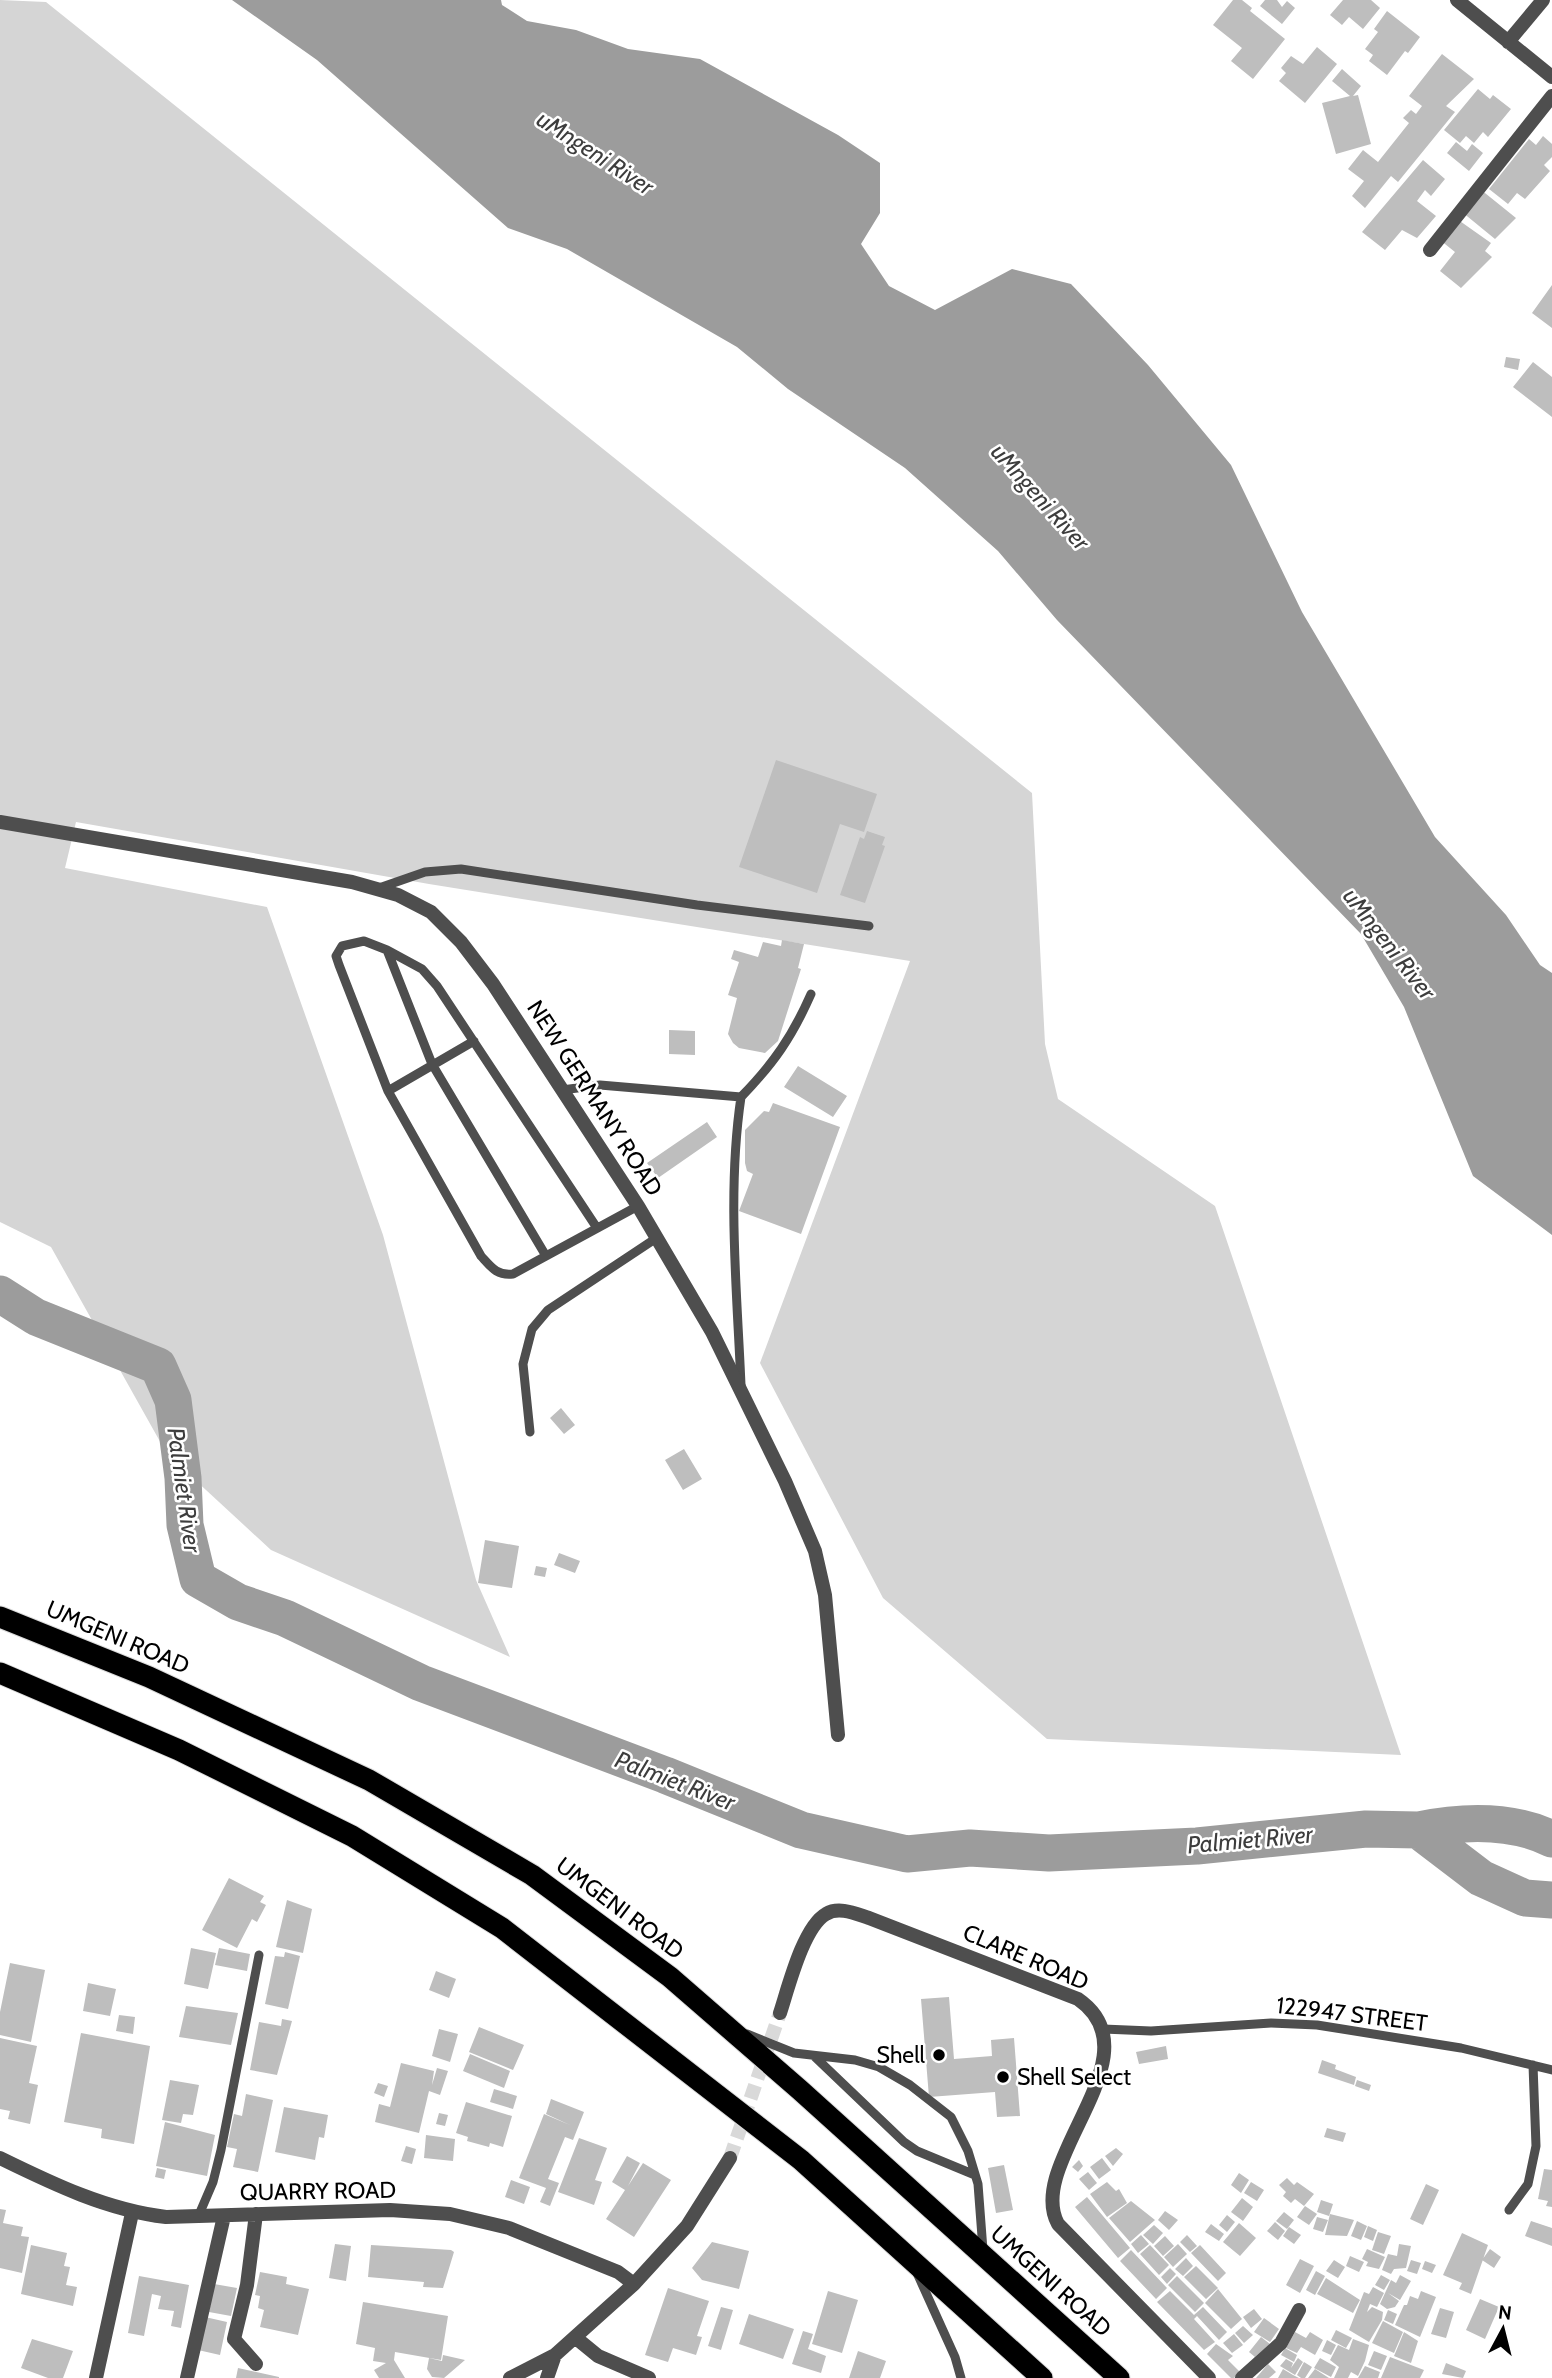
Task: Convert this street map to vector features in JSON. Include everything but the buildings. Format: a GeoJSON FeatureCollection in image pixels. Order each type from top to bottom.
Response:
{"type":"FeatureCollection","features":[{"type":"Feature","properties":{"kind":"highway","name":"UMGENI ROAD"},"geometry":{"type":"LineString","coordinates":[[0,1617],[149,1677],[369,1780],[532,1875],[670,1977],[1119,2378]]}},
{"type":"Feature","properties":{"kind":"highway"},"geometry":{"type":"LineString","coordinates":[[0,1673],[179,1750],[352,1836],[502,1928],[801,2160],[1042,2378]]}},
{"type":"Feature","properties":{"kind":"street"},"geometry":{"type":"LineString","coordinates":[[1457,0],[1552,77]]}},
{"type":"Feature","properties":{"kind":"street"},"geometry":{"type":"LineString","coordinates":[[1508,42],[1543,0]]}},
{"type":"Feature","properties":{"kind":"street"},"geometry":{"type":"LineString","coordinates":[[1430,250],[1552,96]]}},
{"type":"Feature","properties":{"kind":"street","name":"NEW GERMANY ROAD"},"geometry":{"type":"LineString","coordinates":[[0,822],[377,888],[398,895],[431,912],[461,942],[494,984],[658,1237],[712,1332],[741,1392],[815,1552],[825,1595],[838,1735]]}},
{"type":"Feature","properties":{"kind":"street","name":"CLARE ROAD"},"geometry":{"type":"LineString","coordinates":[[780,2013],[806,1939],[816,1923],[826,1914],[847,1911],[1078,1999],[1097,2016],[1103,2029]]}},
{"type":"Feature","properties":{"kind":"street"},"geometry":{"type":"LineString","coordinates":[[1103,2029],[1100,2074],[1078,2130],[1056,2174],[1051,2211],[1058,2224],[1209,2378]]}},
{"type":"Feature","properties":{"kind":"street","name":"QUARRY ROAD"},"geometry":{"type":"LineString","coordinates":[[0,2158],[53,2184],[132,2213],[198,2217],[390,2210],[450,2214],[509,2228],[618,2272],[634,2284]]}},
{"type":"Feature","properties":{"kind":"street"},"geometry":{"type":"LineString","coordinates":[[510,2378],[555,2356],[634,2284],[687,2226],[730,2158]]}},
{"type":"Feature","properties":{"kind":"street"},"geometry":{"type":"LineString","coordinates":[[96,2378],[132,2213]]}},
{"type":"Feature","properties":{"kind":"street"},"geometry":{"type":"LineString","coordinates":[[256,2214],[247,2285],[234,2339],[256,2364]]}},
{"type":"Feature","properties":{"kind":"street"},"geometry":{"type":"LineString","coordinates":[[187,2378],[224,2216]]}},
{"type":"Feature","properties":{"kind":"street"},"geometry":{"type":"LineString","coordinates":[[1242,2378],[1281,2343],[1299,2310]]}},
{"type":"Feature","properties":{"kind":"street"},"geometry":{"type":"LineString","coordinates":[[576,2338],[598,2356],[649,2378]]}},
{"type":"Feature","properties":{"kind":"street"},"geometry":{"type":"LineString","coordinates":[[547,2378],[555,2356]]}},
{"type":"Feature","properties":{"kind":"lane"},"geometry":{"type":"LineString","coordinates":[[377,888],[425,872],[461,869],[697,905],[869,926]]}},
{"type":"Feature","properties":{"kind":"lane"},"geometry":{"type":"LineString","coordinates":[[597,1228],[474,1041],[422,969],[364,941],[342,946],[336,956],[388,1091],[481,1256],[495,1271],[503,1275],[513,1274],[638,1206]]}},
{"type":"Feature","properties":{"kind":"lane"},"geometry":{"type":"LineString","coordinates":[[387,950],[432,1064],[545,1256]]}},
{"type":"Feature","properties":{"kind":"lane"},"geometry":{"type":"LineString","coordinates":[[741,1392],[733,1178],[734,1140],[741,1097],[778,1058],[794,1032],[811,994]]}},
{"type":"Feature","properties":{"kind":"lane"},"geometry":{"type":"LineString","coordinates":[[388,1091],[474,1041]]}},
{"type":"Feature","properties":{"kind":"lane"},"geometry":{"type":"LineString","coordinates":[[562,1090],[600,1085],[741,1097]]}},
{"type":"Feature","properties":{"kind":"lane"},"geometry":{"type":"LineString","coordinates":[[530,1432],[523,1364],[532,1329],[548,1310],[658,1237]]}},
{"type":"Feature","properties":{"kind":"lane"},"geometry":{"type":"LineString","coordinates":[[198,2217],[218,2160],[260,1955]]}},
{"type":"Feature","properties":{"kind":"lane","name":"122947 STREET"},"geometry":{"type":"LineString","coordinates":[[1103,2029],[1151,2031],[1272,2023],[1317,2025],[1461,2048],[1552,2070]]}},
{"type":"Feature","properties":{"kind":"lane"},"geometry":{"type":"LineString","coordinates":[[727,2027],[794,2053],[855,2060],[879,2067],[910,2085],[951,2117],[968,2151],[975,2175],[983,2255]]}},
{"type":"Feature","properties":{"kind":"lane"},"geometry":{"type":"LineString","coordinates":[[815,2057],[904,2142],[918,2151],[975,2175]]}},
{"type":"Feature","properties":{"kind":"lane"},"geometry":{"type":"LineString","coordinates":[[1509,2210],[1528,2184],[1536,2147],[1533,2064]]}},
{"type":"Feature","properties":{"kind":"lane"},"geometry":{"type":"LineString","coordinates":[[910,2258],[939,2320],[961,2378]]}},
{"type":"Feature","properties":{"kind":"shaded area"},"geometry":{"type":"Polygon","coordinates":[[[0,0],[46,2],[1032,793],[1045,1044],[1058,1099],[1215,1206],[1401,1755],[1047,1739],[883,1598],[760,1363],[910,961],[429,884],[76,822],[65,868],[267,907],[383,1235],[476,1580],[510,1657],[271,1550],[167,1454],[51,1247],[0,1222],[0,0]]]}},
{"type":"Feature","properties":{"kind":"water","name":"uMngeni River"},"geometry":{"type":"Polygon","coordinates":[[[232,0],[501,0],[502,5],[527,21],[576,30],[628,49],[700,59],[838,135],[880,163],[880,213],[861,244],[889,286],[935,310],[1012,269],[1071,284],[1148,365],[1231,465],[1302,612],[1435,837],[1506,915],[1540,965],[1552,973],[1552,1235],[1473,1176],[1404,1007],[1361,934],[1057,620],[998,551],[905,468],[788,389],[737,347],[567,249],[508,228],[317,60],[232,0]]]}},
{"type":"Feature","properties":{"kind":"waterway","name":"Palmiet River"},"geometry":{"type":"LineString","coordinates":[[0,1294],[36,1317],[158,1366],[173,1400],[183,1478],[185,1525],[198,1579],[238,1602],[285,1618],[421,1683],[665,1775],[801,1830],[907,1854],[970,1848],[1049,1853],[1197,1846],[1366,1829],[1418,1830],[1481,1878],[1525,1898],[1552,1900]]}},
{"type":"Feature","properties":{"kind":"waterway"},"geometry":{"type":"LineString","coordinates":[[1418,1830],[1452,1825],[1503,1825],[1552,1839]]}},
{"type":"Feature","properties":{"kind":"tunnel"},"geometry":{"type":"LineString","coordinates":[[730,2158],[780,2013]]}},
{"type":"Feature","properties":{"kind":"place","name":"Shell"},"geometry":{"type":"Point","coordinates":[939,2055]}},
{"type":"Feature","properties":{"kind":"place","name":"Shell Select"},"geometry":{"type":"Point","coordinates":[1003,2077]}}]}
